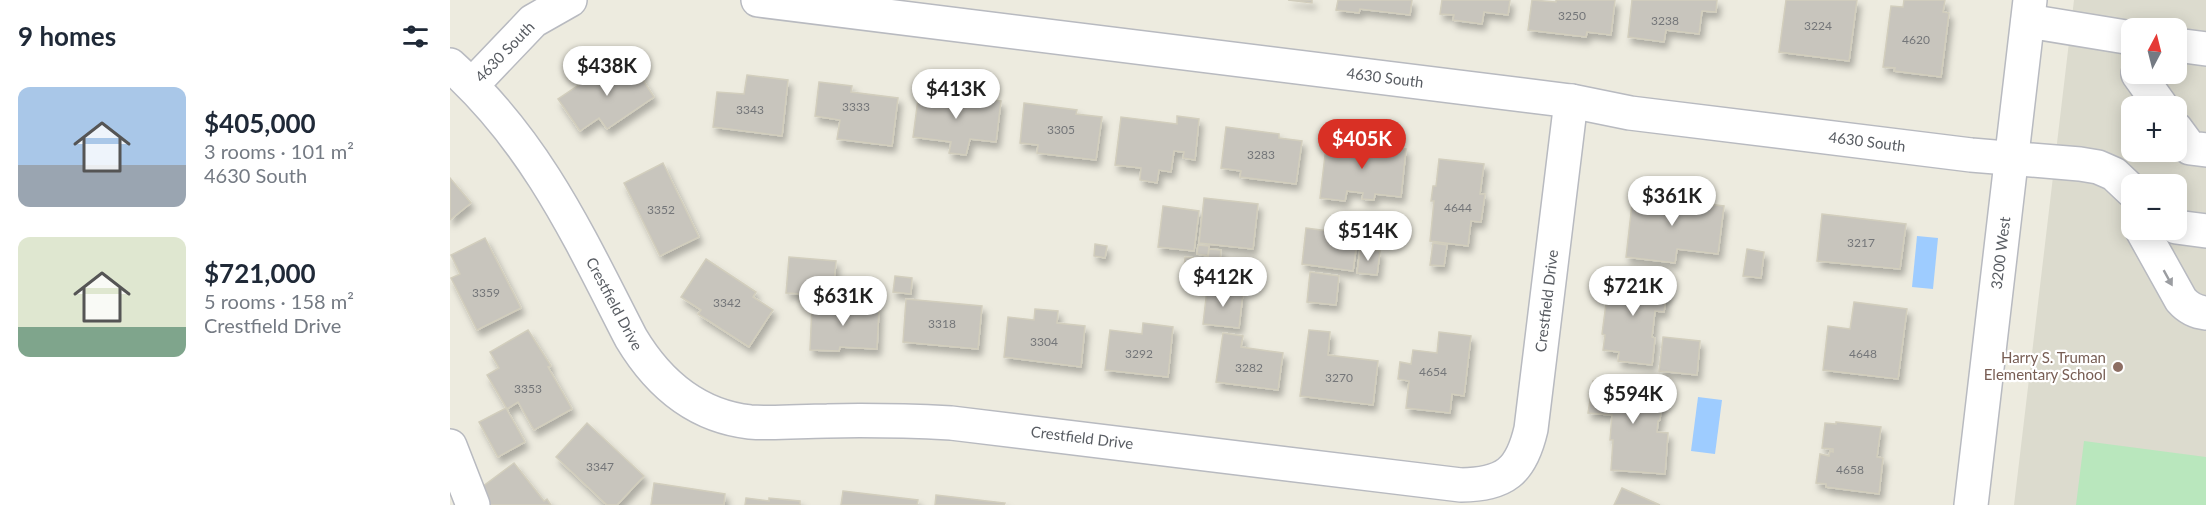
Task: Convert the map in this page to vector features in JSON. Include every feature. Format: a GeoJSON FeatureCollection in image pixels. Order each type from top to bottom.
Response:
{"type":"FeatureCollection","features":[{"type":"Feature","properties":{"kind":"street","name":"4630 South"},"geometry":{"type":"LineString","coordinates":[[461,76],[533,21],[570,0]]}},
{"type":"Feature","properties":{"kind":"street","name":"4630 South"},"geometry":{"type":"LineString","coordinates":[[758,0],[1571,101],[1630,113],[2012,159],[2053,160],[2098,167],[2114,174],[2121,181]]}},
{"type":"Feature","properties":{"kind":"street"},"geometry":{"type":"LineString","coordinates":[[2029,11],[2121,36]]}},
{"type":"Feature","properties":{"kind":"street","name":"3200 West"},"geometry":{"type":"LineString","coordinates":[[1971,505],[2029,11]]}},
{"type":"Feature","properties":{"kind":"street"},"geometry":{"type":"LineString","coordinates":[[2187,46],[2206,49]]}},
{"type":"Feature","properties":{"kind":"street","name":"Crestfield Drive"},"geometry":{"type":"LineString","coordinates":[[461,76],[515,134],[543,174],[563,207],[643,359],[673,390],[710,412],[731,418],[769,423],[868,420],[951,423],[1461,484],[1480,484],[1513,471],[1528,444],[1532,429],[1571,101]]}},
{"type":"Feature","properties":{"kind":"street"},"geometry":{"type":"LineString","coordinates":[[2187,144],[2190,148],[2206,150]]}},
{"type":"Feature","properties":{"kind":"street"},"geometry":{"type":"LineString","coordinates":[[2187,228],[2206,231]]}},
{"type":"Feature","properties":{"kind":"street"},"geometry":{"type":"LineString","coordinates":[[2148,240],[2181,300],[2198,312],[2206,313]]}},
{"type":"Feature","properties":{"kind":"street"},"geometry":{"type":"LineString","coordinates":[[450,446],[473,505]]}},
{"type":"Feature","properties":{"kind":"shaded area","name":"Harry S. Truman Elementary School"},"geometry":{"type":"Polygon","coordinates":[[[2074,0],[2206,0],[2206,505],[2014,505],[2074,0]]]}},
{"type":"Feature","properties":{"kind":"green space"},"geometry":{"type":"Polygon","coordinates":[[[2084,441],[2206,457],[2206,505],[2076,505],[2084,441]]]}},
{"type":"Feature","properties":{"kind":"water"},"geometry":{"type":"Polygon","coordinates":[[[1917,236],[1938,238],[1933,289],[1912,287],[1917,236]]]}},
{"type":"Feature","properties":{"kind":"water"},"geometry":{"type":"Polygon","coordinates":[[[1698,397],[1722,400],[1715,454],[1691,451],[1698,397]]]}},
{"type":"Feature","properties":{"kind":"building"},"geometry":{"type":"Polygon","coordinates":[[[1288,0],[1312,0],[1312,3],[1288,0]]]}},
{"type":"Feature","properties":{"kind":"building"},"geometry":{"type":"Polygon","coordinates":[[[1338,0],[1412,0],[1410,15],[1360,9],[1359,13],[1336,10],[1338,0]]]}},
{"type":"Feature","properties":{"kind":"building"},"geometry":{"type":"Polygon","coordinates":[[[1442,0],[1510,0],[1508,15],[1484,12],[1482,24],[1453,20],[1454,15],[1440,14],[1442,0]]]}},
{"type":"Feature","properties":{"kind":"building"},"geometry":{"type":"Polygon","coordinates":[[[1532,0],[1556,2],[1556,0],[1615,0],[1611,35],[1587,32],[1586,37],[1528,30],[1532,0]]]}},
{"type":"Feature","properties":{"kind":"building"},"geometry":{"type":"Polygon","coordinates":[[[1632,0],[1717,0],[1716,12],[1702,11],[1699,34],[1666,30],[1664,42],[1628,37],[1632,0]]]}},
{"type":"Feature","properties":{"kind":"building"},"geometry":{"type":"Polygon","coordinates":[[[1786,0],[1857,0],[1849,61],[1779,52],[1786,0]]]}},
{"type":"Feature","properties":{"kind":"building"},"geometry":{"type":"Polygon","coordinates":[[[1904,0],[1945,0],[1943,12],[1949,13],[1941,77],[1894,71],[1895,68],[1883,67],[1891,6],[1903,7],[1904,0]]]}},
{"type":"Feature","properties":{"kind":"building"},"geometry":{"type":"Polygon","coordinates":[[[630,60],[654,97],[607,129],[599,118],[580,131],[558,99],[610,64],[614,71],[630,60]]]}},
{"type":"Feature","properties":{"kind":"building"},"geometry":{"type":"Polygon","coordinates":[[[747,75],[788,80],[782,136],[713,127],[717,92],[744,94],[747,75]]]}},
{"type":"Feature","properties":{"kind":"building"},"geometry":{"type":"Polygon","coordinates":[[[819,82],[852,86],[851,92],[898,98],[892,146],[837,139],[840,120],[815,116],[819,82]]]}},
{"type":"Feature","properties":{"kind":"building"},"geometry":{"type":"Polygon","coordinates":[[[919,91],[1001,101],[996,142],[970,139],[966,155],[949,153],[951,142],[913,137],[919,91]]]}},
{"type":"Feature","properties":{"kind":"building"},"geometry":{"type":"Polygon","coordinates":[[[1024,103],[1077,110],[1076,114],[1102,117],[1096,160],[1037,153],[1038,145],[1020,143],[1024,103]]]}},
{"type":"Feature","properties":{"kind":"building"},"geometry":{"type":"Polygon","coordinates":[[[1177,116],[1199,119],[1195,160],[1183,158],[1184,152],[1174,151],[1171,172],[1159,170],[1157,183],[1140,180],[1141,168],[1115,165],[1121,117],[1177,124],[1177,116]]]}},
{"type":"Feature","properties":{"kind":"building"},"geometry":{"type":"Polygon","coordinates":[[[1226,127],[1279,134],[1279,138],[1302,141],[1296,184],[1240,177],[1241,171],[1221,168],[1226,127]]]}},
{"type":"Feature","properties":{"kind":"building"},"geometry":{"type":"Polygon","coordinates":[[[1327,138],[1406,149],[1401,197],[1375,194],[1374,200],[1362,199],[1363,193],[1347,191],[1345,201],[1320,198],[1327,138]]]}},
{"type":"Feature","properties":{"kind":"building"},"geometry":{"type":"Polygon","coordinates":[[[1439,159],[1484,164],[1480,194],[1485,194],[1481,222],[1471,221],[1468,246],[1430,241],[1434,201],[1431,201],[1433,186],[1436,186],[1439,159]]]}},
{"type":"Feature","properties":{"kind":"building"},"geometry":{"type":"Polygon","coordinates":[[[663,163],[699,237],[660,256],[624,183],[663,163]]]}},
{"type":"Feature","properties":{"kind":"building"},"geometry":{"type":"Polygon","coordinates":[[[450,178],[471,203],[450,220],[450,178]]]}},
{"type":"Feature","properties":{"kind":"building"},"geometry":{"type":"Polygon","coordinates":[[[1662,193],[1691,197],[1691,202],[1724,206],[1718,254],[1677,249],[1675,263],[1626,257],[1633,195],[1662,198],[1662,193]]]}},
{"type":"Feature","properties":{"kind":"building"},"geometry":{"type":"Polygon","coordinates":[[[1204,198],[1258,204],[1253,249],[1199,243],[1204,198]]]}},
{"type":"Feature","properties":{"kind":"building"},"geometry":{"type":"Polygon","coordinates":[[[1163,206],[1199,211],[1194,251],[1158,247],[1163,206]]]}},
{"type":"Feature","properties":{"kind":"building"},"geometry":{"type":"Polygon","coordinates":[[[1822,214],[1906,224],[1900,269],[1817,261],[1822,214]]]}},
{"type":"Feature","properties":{"kind":"building"},"geometry":{"type":"Polygon","coordinates":[[[1306,228],[1358,235],[1353,271],[1302,264],[1306,228]]]}},
{"type":"Feature","properties":{"kind":"building"},"geometry":{"type":"Polygon","coordinates":[[[485,238],[521,308],[477,330],[451,278],[460,274],[451,255],[485,238]]]}},
{"type":"Feature","properties":{"kind":"building"},"geometry":{"type":"Polygon","coordinates":[[[1433,243],[1447,245],[1444,266],[1430,265],[1433,243]]]}},
{"type":"Feature","properties":{"kind":"building"},"geometry":{"type":"Polygon","coordinates":[[[1095,244],[1107,246],[1105,258],[1094,256],[1095,244]]]}},
{"type":"Feature","properties":{"kind":"building"},"geometry":{"type":"Polygon","coordinates":[[[1198,245],[1209,246],[1208,256],[1197,254],[1198,245]]]}},
{"type":"Feature","properties":{"kind":"building"},"geometry":{"type":"Polygon","coordinates":[[[1209,249],[1221,250],[1220,259],[1208,258],[1209,249]]]}},
{"type":"Feature","properties":{"kind":"building"},"geometry":{"type":"Polygon","coordinates":[[[1360,249],[1380,251],[1377,275],[1357,273],[1360,249]]]}},
{"type":"Feature","properties":{"kind":"building"},"geometry":{"type":"Polygon","coordinates":[[[1747,249],[1764,252],[1761,278],[1743,276],[1747,249]]]}},
{"type":"Feature","properties":{"kind":"building"},"geometry":{"type":"Polygon","coordinates":[[[789,257],[836,261],[833,296],[786,293],[789,257]]]}},
{"type":"Feature","properties":{"kind":"building"},"geometry":{"type":"Polygon","coordinates":[[[1185,257],[1205,259],[1203,279],[1183,276],[1185,257]]]}},
{"type":"Feature","properties":{"kind":"building"},"geometry":{"type":"Polygon","coordinates":[[[706,259],[756,292],[753,297],[773,310],[749,347],[698,314],[701,310],[681,297],[706,259]]]}},
{"type":"Feature","properties":{"kind":"building"},"geometry":{"type":"Polygon","coordinates":[[[1310,272],[1339,276],[1336,305],[1307,302],[1310,272]]]}},
{"type":"Feature","properties":{"kind":"building"},"geometry":{"type":"Polygon","coordinates":[[[1610,273],[1659,279],[1659,283],[1668,284],[1664,312],[1655,311],[1652,365],[1618,361],[1619,352],[1603,350],[1605,335],[1602,334],[1610,273]]]}},
{"type":"Feature","properties":{"kind":"building"},"geometry":{"type":"Polygon","coordinates":[[[895,276],[912,278],[911,294],[893,292],[895,276]]]}},
{"type":"Feature","properties":{"kind":"building"},"geometry":{"type":"Polygon","coordinates":[[[1207,289],[1243,293],[1239,328],[1203,324],[1207,289]]]}},
{"type":"Feature","properties":{"kind":"building"},"geometry":{"type":"Polygon","coordinates":[[[906,299],[982,306],[978,349],[903,342],[906,299]]]}},
{"type":"Feature","properties":{"kind":"building"},"geometry":{"type":"Polygon","coordinates":[[[816,302],[853,303],[853,307],[879,308],[877,349],[840,347],[839,351],[810,350],[812,305],[816,305],[816,302]]]}},
{"type":"Feature","properties":{"kind":"building"},"geometry":{"type":"Polygon","coordinates":[[[1854,302],[1907,309],[1898,379],[1823,370],[1828,326],[1850,329],[1854,302]]]}},
{"type":"Feature","properties":{"kind":"building"},"geometry":{"type":"Polygon","coordinates":[[[1035,309],[1058,311],[1057,323],[1085,326],[1081,367],[1004,357],[1008,317],[1034,320],[1035,309]]]}},
{"type":"Feature","properties":{"kind":"building"},"geometry":{"type":"Polygon","coordinates":[[[1143,323],[1173,327],[1168,377],[1105,370],[1110,330],[1142,334],[1143,323]]]}},
{"type":"Feature","properties":{"kind":"building"},"geometry":{"type":"Polygon","coordinates":[[[528,330],[551,366],[548,367],[572,409],[534,430],[518,402],[507,409],[487,375],[499,368],[490,352],[528,330]]]}},
{"type":"Feature","properties":{"kind":"building"},"geometry":{"type":"Polygon","coordinates":[[[1309,330],[1330,332],[1328,355],[1378,361],[1373,405],[1300,396],[1309,330]]]}},
{"type":"Feature","properties":{"kind":"building"},"geometry":{"type":"Polygon","coordinates":[[[1439,332],[1471,336],[1464,396],[1452,394],[1450,413],[1406,408],[1409,381],[1398,379],[1400,362],[1411,364],[1413,350],[1437,353],[1439,332]]]}},
{"type":"Feature","properties":{"kind":"building"},"geometry":{"type":"Polygon","coordinates":[[[1223,333],[1243,336],[1241,347],[1283,353],[1278,390],[1216,382],[1223,333]]]}},
{"type":"Feature","properties":{"kind":"building"},"geometry":{"type":"Polygon","coordinates":[[[1663,337],[1700,341],[1697,375],[1659,371],[1663,337]]]}},
{"type":"Feature","properties":{"kind":"building"},"geometry":{"type":"Polygon","coordinates":[[[1593,381],[1663,387],[1657,432],[1668,433],[1665,474],[1611,470],[1612,415],[1588,413],[1593,381]]]}},
{"type":"Feature","properties":{"kind":"building"},"geometry":{"type":"Polygon","coordinates":[[[506,408],[525,442],[498,457],[479,422],[506,408]]]}},
{"type":"Feature","properties":{"kind":"building"},"geometry":{"type":"Polygon","coordinates":[[[1836,422],[1881,427],[1877,457],[1883,458],[1879,494],[1826,487],[1826,484],[1816,483],[1820,454],[1829,456],[1830,451],[1833,452],[1833,449],[1822,448],[1825,423],[1836,424],[1836,422]]]}},
{"type":"Feature","properties":{"kind":"building"},"geometry":{"type":"Polygon","coordinates":[[[587,423],[644,476],[617,505],[607,505],[556,457],[587,423]]]}},
{"type":"Feature","properties":{"kind":"building"},"geometry":{"type":"Polygon","coordinates":[[[514,463],[544,501],[547,499],[551,505],[490,505],[478,490],[514,463]]]}},
{"type":"Feature","properties":{"kind":"building"},"geometry":{"type":"Polygon","coordinates":[[[654,483],[725,494],[724,505],[651,505],[654,483]]]}},
{"type":"Feature","properties":{"kind":"building"},"geometry":{"type":"Polygon","coordinates":[[[1622,488],[1660,505],[1614,505],[1622,488]]]}},
{"type":"Feature","properties":{"kind":"building"},"geometry":{"type":"Polygon","coordinates":[[[843,491],[918,500],[917,505],[841,505],[843,491]]]}},
{"type":"Feature","properties":{"kind":"building"},"geometry":{"type":"Polygon","coordinates":[[[936,495],[1005,503],[1004,505],[935,505],[936,495]]]}},
{"type":"Feature","properties":{"kind":"building"},"geometry":{"type":"Polygon","coordinates":[[[746,498],[800,501],[800,505],[745,505],[746,498]]]}},
{"type":"Feature","properties":{"kind":"place","name":"Harry S. Truman Elementary School"},"geometry":{"type":"Point","coordinates":[2118,367]}}]}
